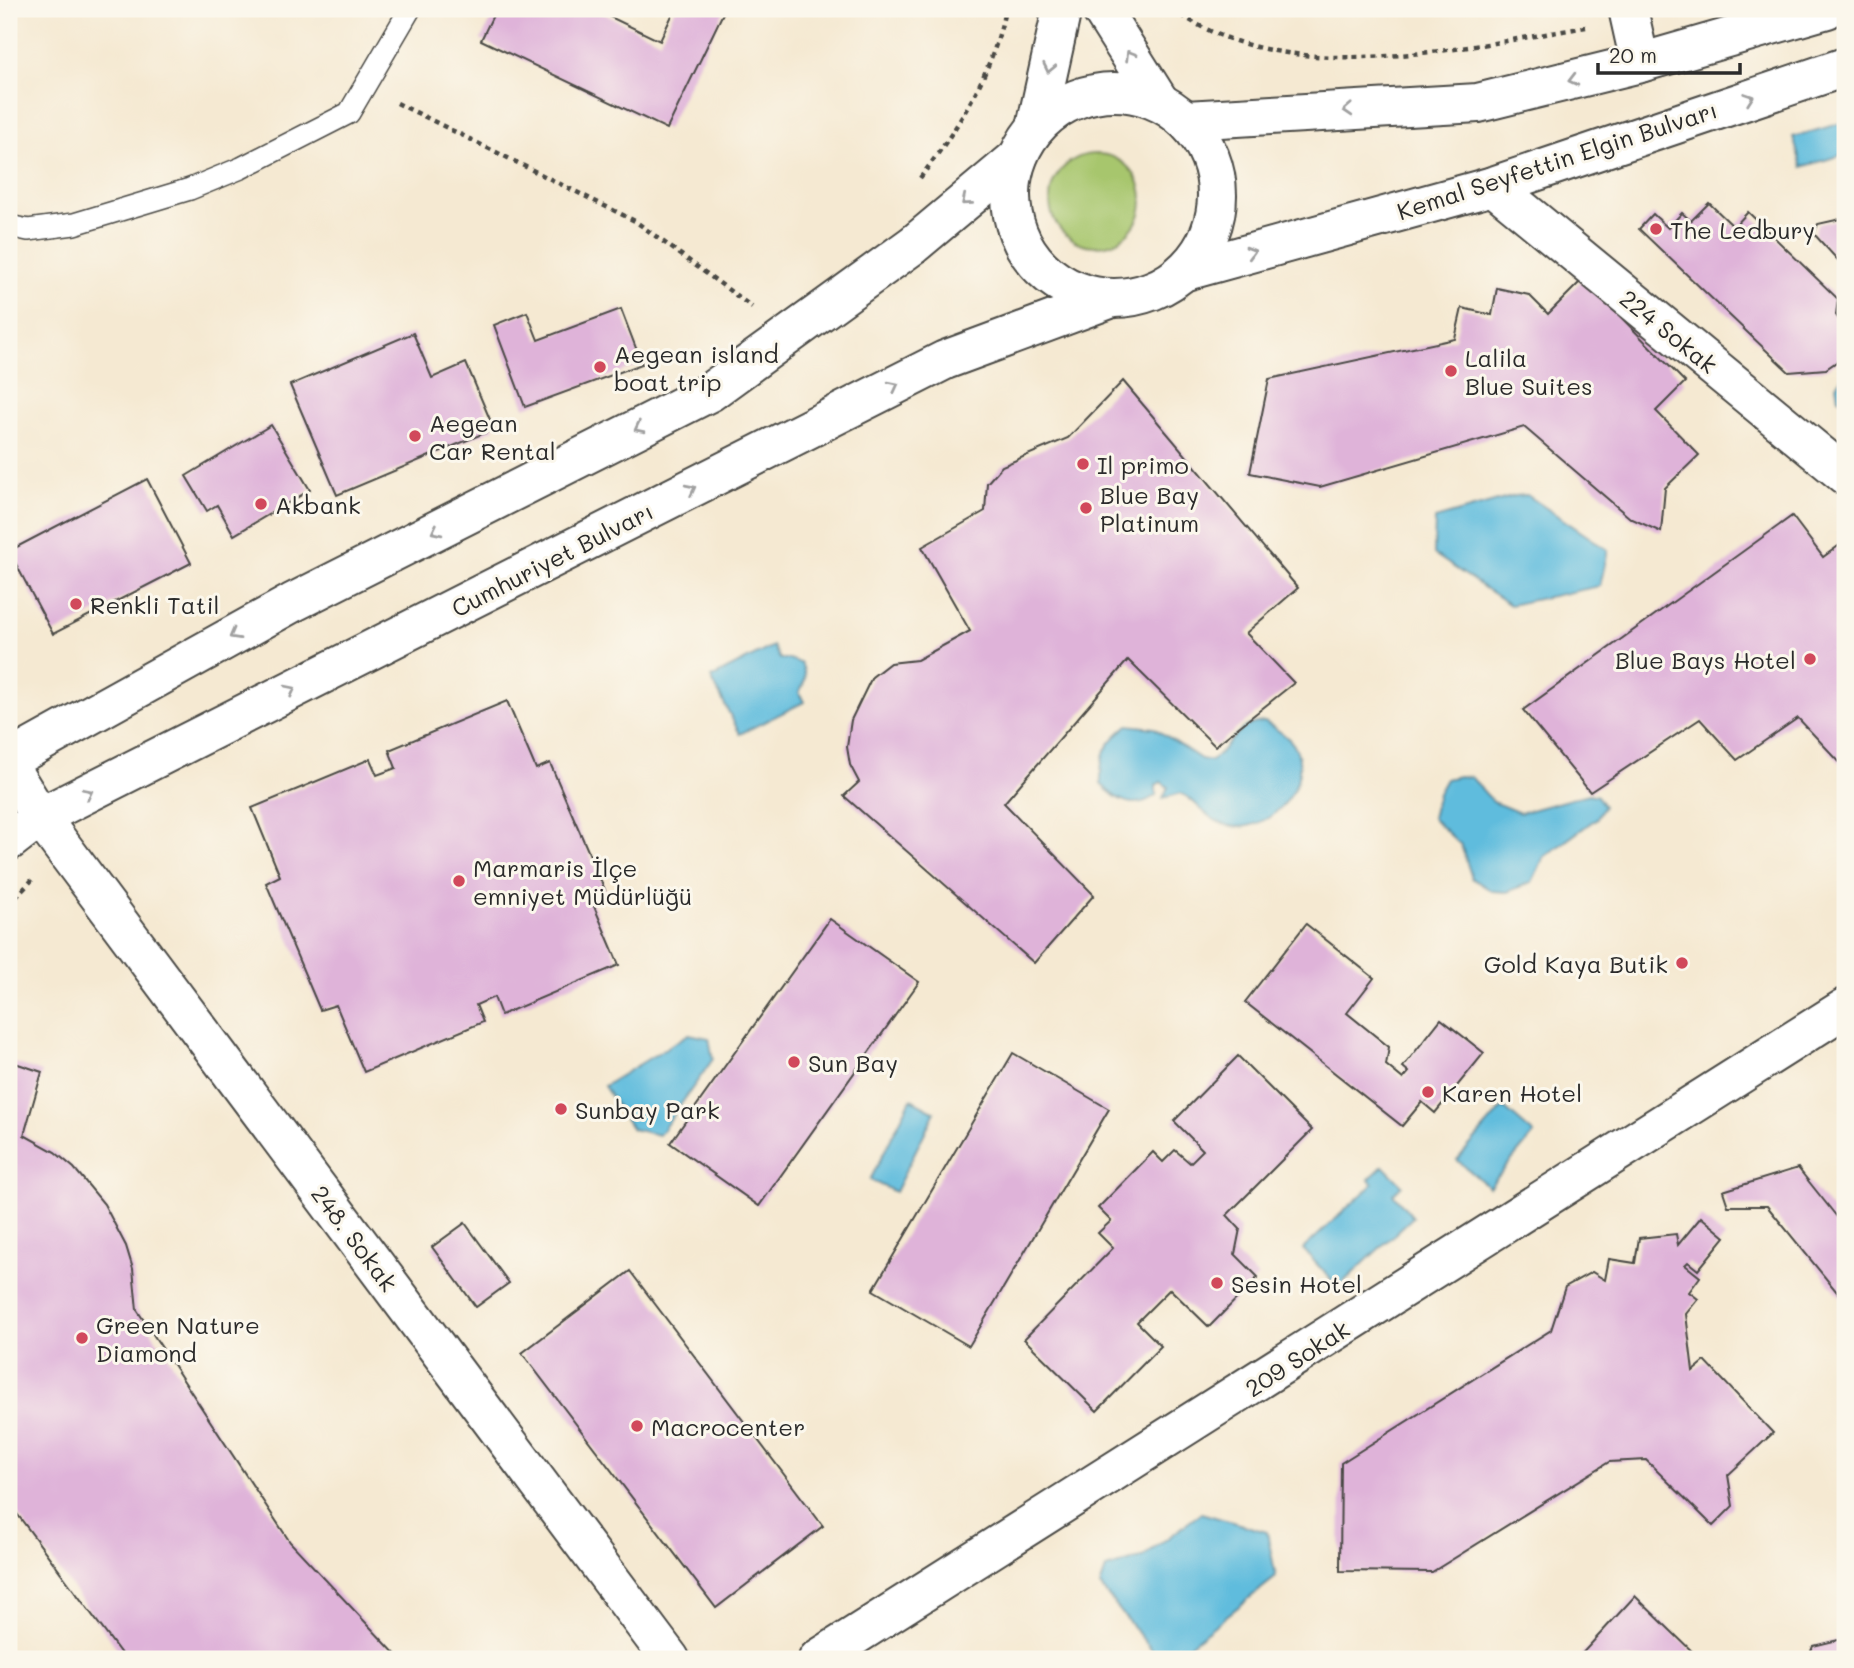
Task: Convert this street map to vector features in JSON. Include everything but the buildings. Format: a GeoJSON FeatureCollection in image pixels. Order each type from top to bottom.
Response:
{"type":"FeatureCollection","features":[{"type":"Feature","properties":{"kind":"main road"},"geometry":{"type":"LineString","coordinates":[[1062,9],[1027,142],[1010,190],[1013,223],[1028,255],[1046,275],[1068,290],[1107,300],[1186,271],[1210,240],[1219,209],[1218,177],[1206,146],[1172,111],[1101,9]]}},
{"type":"Feature","properties":{"kind":"main road"},"geometry":{"type":"LineString","coordinates":[[9,760],[292,603],[710,393],[913,245],[1027,142],[1062,106],[1094,94],[1127,93],[1172,111],[1478,103],[1640,63],[1827,9]]}},
{"type":"Feature","properties":{"kind":"main road"},"geometry":{"type":"LineString","coordinates":[[1629,14],[1640,63]]}},
{"type":"Feature","properties":{"kind":"main road","name":"Kemal Seyfettin Elgin Bulvarı"},"geometry":{"type":"LineString","coordinates":[[1186,271],[1493,186],[1845,66]]}},
{"type":"Feature","properties":{"kind":"main road","name":"224 Sokak"},"geometry":{"type":"LineString","coordinates":[[1493,186],[1845,475]]}},
{"type":"Feature","properties":{"kind":"main road","name":"Cumhuriyet Bulvarı"},"geometry":{"type":"LineString","coordinates":[[9,841],[40,817],[945,360],[1107,300]]}},
{"type":"Feature","properties":{"kind":"main road","name":"248. Sokak"},"geometry":{"type":"LineString","coordinates":[[9,766],[40,817],[670,1659]]}},
{"type":"Feature","properties":{"kind":"main road","name":"209 Sokak"},"geometry":{"type":"LineString","coordinates":[[818,1659],[1845,1008]]}},
{"type":"Feature","properties":{"kind":"lane"},"geometry":{"type":"LineString","coordinates":[[9,226],[28,230],[74,224],[190,189],[241,168],[349,113],[410,9]]}},
{"type":"Feature","properties":{"kind":"path"},"geometry":{"type":"LineString","coordinates":[[1173,9],[1194,24],[1283,55],[1415,55],[1629,14]]}},
{"type":"Feature","properties":{"kind":"path"},"geometry":{"type":"LineString","coordinates":[[364,87],[635,221],[762,315]]}},
{"type":"Feature","properties":{"kind":"green space"},"geometry":{"type":"Polygon","coordinates":[[[1096,154],[1114,157],[1129,167],[1139,182],[1142,200],[1139,218],[1129,233],[1114,243],[1096,246],[1078,243],[1063,233],[1053,218],[1050,200],[1053,182],[1063,167],[1078,157],[1096,154]]]}},
{"type":"Feature","properties":{"kind":"water"},"geometry":{"type":"Polygon","coordinates":[[[1845,122],[1845,154],[1802,167],[1793,137],[1845,122]]]}},
{"type":"Feature","properties":{"kind":"water"},"geometry":{"type":"Polygon","coordinates":[[[1845,374],[1845,401],[1838,398],[1836,385],[1845,374]]]}},
{"type":"Feature","properties":{"kind":"water"},"geometry":{"type":"Polygon","coordinates":[[[1527,495],[1608,550],[1600,586],[1510,605],[1434,554],[1435,519],[1527,495]]]}},
{"type":"Feature","properties":{"kind":"water"},"geometry":{"type":"Polygon","coordinates":[[[773,646],[780,659],[801,663],[804,678],[799,692],[804,702],[740,734],[711,678],[773,646]]]}},
{"type":"Feature","properties":{"kind":"water"},"geometry":{"type":"Polygon","coordinates":[[[1265,722],[1291,742],[1297,751],[1299,766],[1297,781],[1290,796],[1268,818],[1253,825],[1238,827],[1223,824],[1181,793],[1163,798],[1168,787],[1161,782],[1156,785],[1156,795],[1134,803],[1113,795],[1101,784],[1101,765],[1105,750],[1128,725],[1154,728],[1201,759],[1211,761],[1240,731],[1255,723],[1265,722]]]}},
{"type":"Feature","properties":{"kind":"water"},"geometry":{"type":"Polygon","coordinates":[[[1471,777],[1493,802],[1520,813],[1589,794],[1597,796],[1604,806],[1597,818],[1544,857],[1532,882],[1507,892],[1492,891],[1472,878],[1461,845],[1432,818],[1438,793],[1446,779],[1471,777]]]}},
{"type":"Feature","properties":{"kind":"water"},"geometry":{"type":"Polygon","coordinates":[[[689,1034],[709,1038],[713,1059],[659,1135],[632,1129],[604,1086],[689,1034]]]}},
{"type":"Feature","properties":{"kind":"water"},"geometry":{"type":"Polygon","coordinates":[[[911,1099],[935,1112],[895,1192],[870,1180],[911,1099]]]}},
{"type":"Feature","properties":{"kind":"water"},"geometry":{"type":"Polygon","coordinates":[[[1503,1107],[1534,1134],[1489,1187],[1457,1160],[1503,1107]]]}},
{"type":"Feature","properties":{"kind":"water"},"geometry":{"type":"Polygon","coordinates":[[[1383,1166],[1402,1185],[1393,1194],[1413,1217],[1338,1287],[1303,1249],[1373,1184],[1369,1179],[1383,1166]]]}},
{"type":"Feature","properties":{"kind":"water"},"geometry":{"type":"Polygon","coordinates":[[[1201,1513],[1267,1532],[1276,1577],[1172,1659],[1159,1659],[1100,1586],[1106,1569],[1141,1558],[1201,1513]]]}},
{"type":"Feature","properties":{"kind":"place","name":"The Ledbury"},"geometry":{"type":"Point","coordinates":[1656,229]}},
{"type":"Feature","properties":{"kind":"place","name":"Aegean island boat trip"},"geometry":{"type":"Point","coordinates":[600,367]}},
{"type":"Feature","properties":{"kind":"place","name":"Lalila Blue Suites"},"geometry":{"type":"Point","coordinates":[1451,371]}},
{"type":"Feature","properties":{"kind":"place","name":"Aegean Car Rental"},"geometry":{"type":"Point","coordinates":[415,436]}},
{"type":"Feature","properties":{"kind":"place","name":"Il primo"},"geometry":{"type":"Point","coordinates":[1083,464]}},
{"type":"Feature","properties":{"kind":"place","name":"Akbank"},"geometry":{"type":"Point","coordinates":[261,504]}},
{"type":"Feature","properties":{"kind":"place","name":"Blue Bay Platinum"},"geometry":{"type":"Point","coordinates":[1086,508]}},
{"type":"Feature","properties":{"kind":"place","name":"Renkli Tatil"},"geometry":{"type":"Point","coordinates":[76,604]}},
{"type":"Feature","properties":{"kind":"place","name":"Blue Bays Hotel"},"geometry":{"type":"Point","coordinates":[1810,659]}},
{"type":"Feature","properties":{"kind":"place","name":"Marmaris İlçe emniyet Müdürlüğü"},"geometry":{"type":"Point","coordinates":[459,881]}},
{"type":"Feature","properties":{"kind":"place","name":"Gold Kaya Butik"},"geometry":{"type":"Point","coordinates":[1682,963]}},
{"type":"Feature","properties":{"kind":"place","name":"Sun Bay"},"geometry":{"type":"Point","coordinates":[794,1062]}},
{"type":"Feature","properties":{"kind":"place","name":"Karen Hotel"},"geometry":{"type":"Point","coordinates":[1428,1092]}},
{"type":"Feature","properties":{"kind":"place","name":"Sunbay Park"},"geometry":{"type":"Point","coordinates":[561,1109]}},
{"type":"Feature","properties":{"kind":"place","name":"Sesin Hotel"},"geometry":{"type":"Point","coordinates":[1217,1283]}},
{"type":"Feature","properties":{"kind":"place","name":"Green Nature Diamond"},"geometry":{"type":"Point","coordinates":[82,1338]}},
{"type":"Feature","properties":{"kind":"place","name":"Macrocenter"},"geometry":{"type":"Point","coordinates":[637,1426]}}]}
